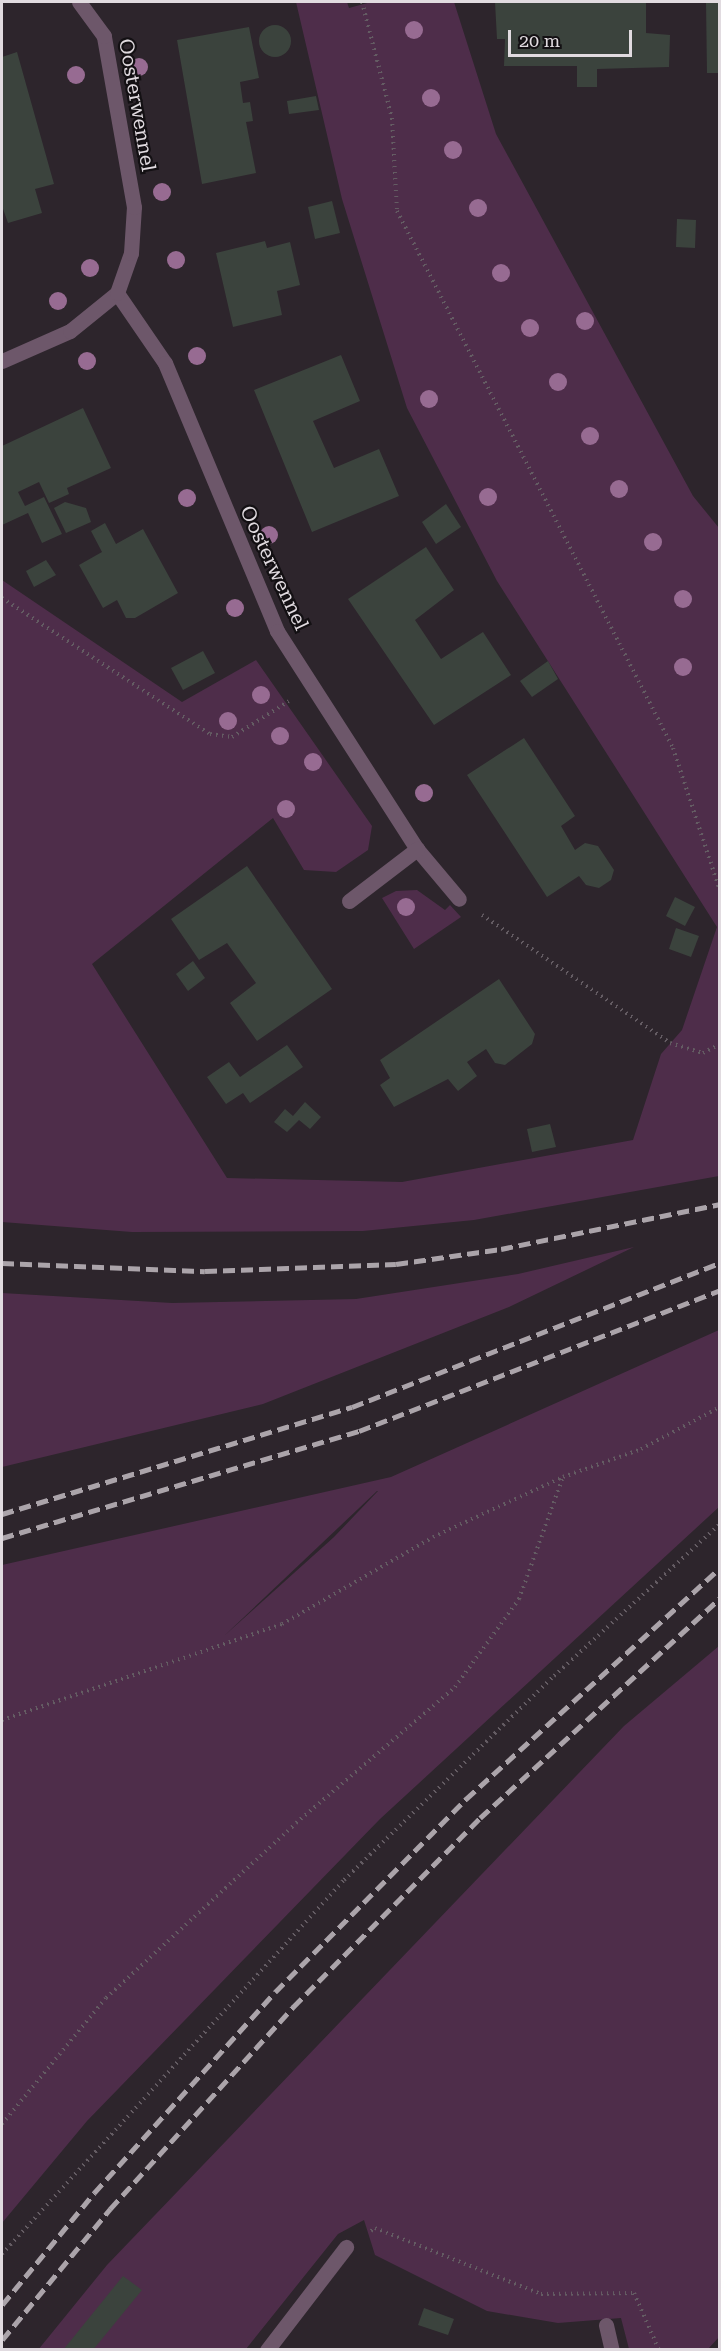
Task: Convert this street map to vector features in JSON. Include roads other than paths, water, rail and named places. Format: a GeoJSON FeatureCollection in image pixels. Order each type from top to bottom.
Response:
{"type":"FeatureCollection","features":[{"type":"Feature","properties":{"kind":"street","name":"Oosterwennel"},"geometry":{"type":"LineString","coordinates":[[79,2],[104,36],[134,207],[131,253],[117,293],[165,363],[277,631],[417,849],[459,899]]}},
{"type":"Feature","properties":{"kind":"street"},"geometry":{"type":"LineString","coordinates":[[2,361],[70,331],[117,293]]}},
{"type":"Feature","properties":{"kind":"street"},"geometry":{"type":"LineString","coordinates":[[349,901],[417,849]]}},
{"type":"Feature","properties":{"kind":"street"},"geometry":{"type":"LineString","coordinates":[[267,2349],[346,2247]]}},
{"type":"Feature","properties":{"kind":"street"},"geometry":{"type":"LineString","coordinates":[[606,2325],[612,2349]]}},
{"type":"Feature","properties":{"kind":"railway"},"geometry":{"type":"LineString","coordinates":[[2,1263],[205,1271],[396,1264],[501,1249],[720,1204]]}},
{"type":"Feature","properties":{"kind":"railway"},"geometry":{"type":"LineString","coordinates":[[2,1514],[352,1407],[720,1263]]}},
{"type":"Feature","properties":{"kind":"railway"},"geometry":{"type":"LineString","coordinates":[[2,1538],[359,1431],[720,1290]]}},
{"type":"Feature","properties":{"kind":"railway"},"geometry":{"type":"LineString","coordinates":[[2,2305],[94,2193],[275,1992],[466,1799],[720,1568]]}},
{"type":"Feature","properties":{"kind":"railway"},"geometry":{"type":"LineString","coordinates":[[2,2340],[110,2209],[293,2007],[480,1818],[720,1598]]}}]}
